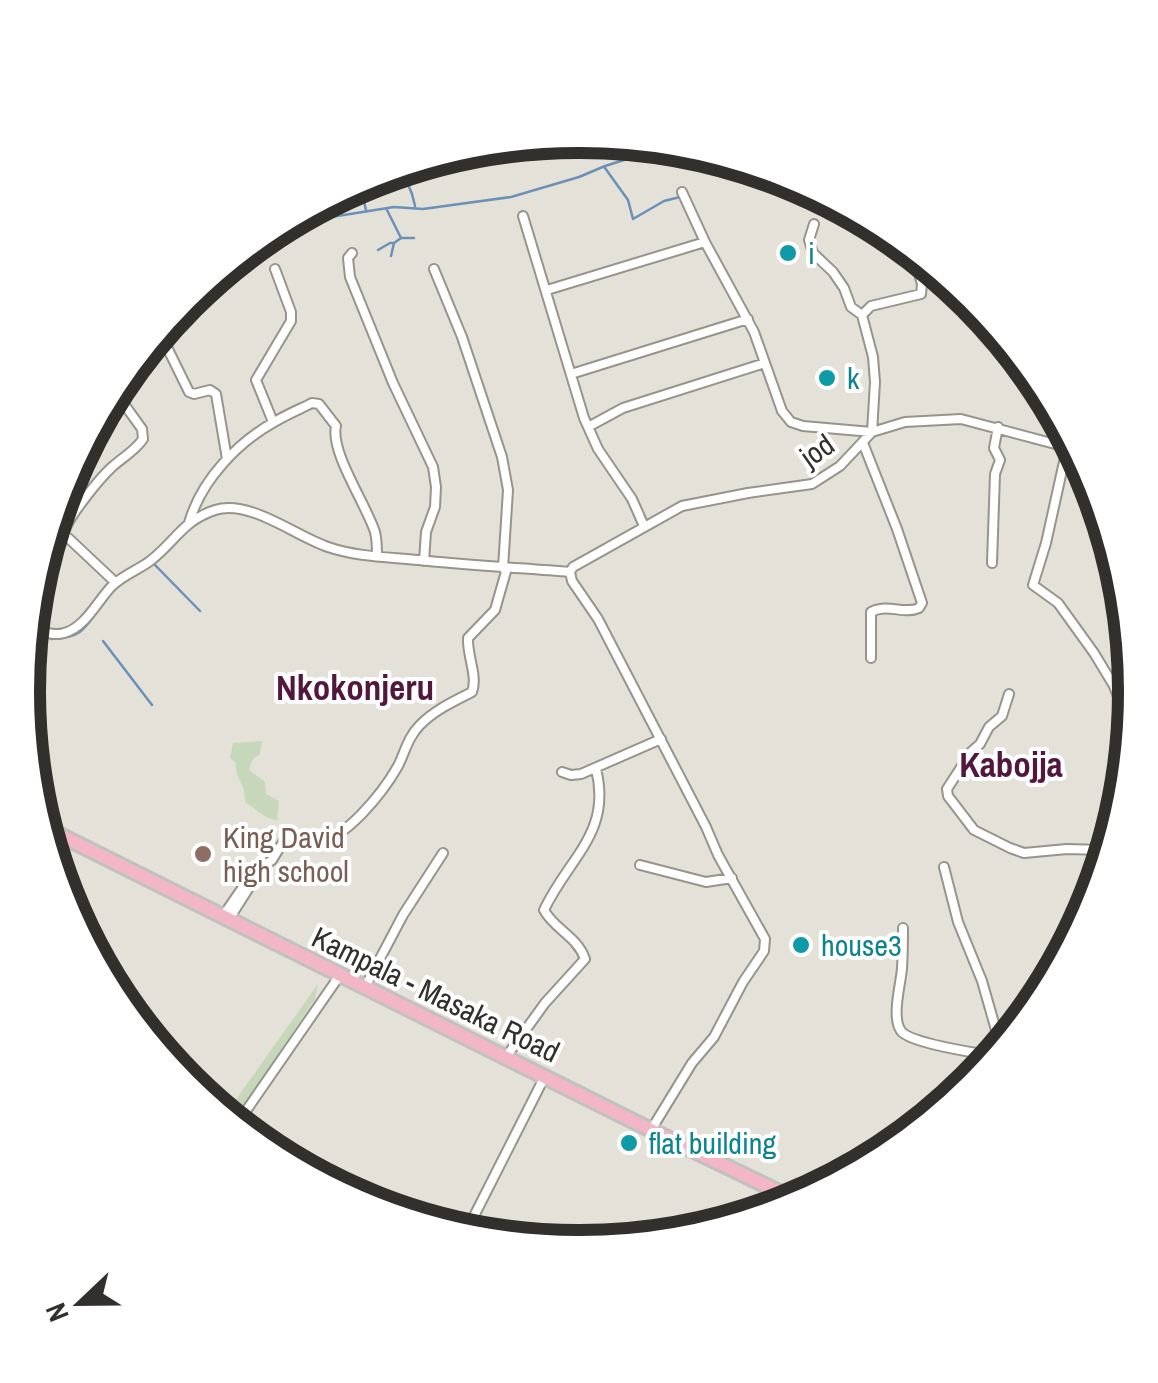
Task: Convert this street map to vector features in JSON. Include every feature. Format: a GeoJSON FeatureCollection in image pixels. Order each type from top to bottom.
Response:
{"type":"FeatureCollection","features":[{"type":"Feature","properties":{"kind":"highway","name":"Kampala - Masaka Road"},"geometry":{"type":"LineString","coordinates":[[59,834],[778,1192]]}},
{"type":"Feature","properties":{"kind":"street"},"geometry":{"type":"LineString","coordinates":[[682,192],[748,319],[782,411],[791,422],[872,432],[894,424],[961,418],[1058,444]]}},
{"type":"Feature","properties":{"kind":"street"},"geometry":{"type":"LineString","coordinates":[[523,216],[588,427],[644,526]]}},
{"type":"Feature","properties":{"kind":"street","name":"jod"},"geometry":{"type":"LineString","coordinates":[[570,572],[573,566],[682,506],[812,484],[840,466],[872,432],[874,369],[862,315],[851,306],[833,272],[813,253],[809,240],[814,224]]}},
{"type":"Feature","properties":{"kind":"street"},"geometry":{"type":"LineString","coordinates":[[547,290],[705,242]]}},
{"type":"Feature","properties":{"kind":"street"},"geometry":{"type":"LineString","coordinates":[[352,253],[348,258],[350,277],[432,467],[435,507],[426,532],[424,561]]}},
{"type":"Feature","properties":{"kind":"street"},"geometry":{"type":"LineString","coordinates":[[226,917],[285,839],[292,833],[316,842],[342,831],[383,788],[420,726],[449,703],[472,692],[475,686],[468,638],[495,610],[505,568],[508,490],[502,457],[462,337],[434,268]]}},
{"type":"Feature","properties":{"kind":"street"},"geometry":{"type":"LineString","coordinates":[[273,422],[256,380],[291,321],[275,269]]}},
{"type":"Feature","properties":{"kind":"street"},"geometry":{"type":"LineString","coordinates":[[862,315],[871,306],[921,294],[919,274]]}},
{"type":"Feature","properties":{"kind":"street"},"geometry":{"type":"LineString","coordinates":[[571,374],[748,319]]}},
{"type":"Feature","properties":{"kind":"street"},"geometry":{"type":"LineString","coordinates":[[165,346],[188,392],[210,390],[216,394],[227,458]]}},
{"type":"Feature","properties":{"kind":"street"},"geometry":{"type":"LineString","coordinates":[[588,427],[642,402],[765,363]]}},
{"type":"Feature","properties":{"kind":"street"},"geometry":{"type":"LineString","coordinates":[[189,523],[195,504],[227,458],[273,422],[312,403],[319,404],[334,422],[338,450],[374,529],[377,556]]}},
{"type":"Feature","properties":{"kind":"street"},"geometry":{"type":"LineString","coordinates":[[69,519],[108,470],[143,438],[142,429],[124,404]]}},
{"type":"Feature","properties":{"kind":"street"},"geometry":{"type":"LineString","coordinates":[[992,562],[995,474],[1000,460],[994,448],[998,427]]}},
{"type":"Feature","properties":{"kind":"street"},"geometry":{"type":"LineString","coordinates":[[863,443],[922,603],[910,612],[880,607],[872,612],[871,658]]}},
{"type":"Feature","properties":{"kind":"street"},"geometry":{"type":"LineString","coordinates":[[1066,462],[1033,584],[1058,603],[1094,653],[1118,696]]}},
{"type":"Feature","properties":{"kind":"street"},"geometry":{"type":"LineString","coordinates":[[44,631],[63,634],[73,629],[115,582],[157,556],[189,523],[233,506],[333,549],[424,561],[570,572],[764,939],[764,951],[742,982],[714,1037],[692,1063],[651,1130]]}},
{"type":"Feature","properties":{"kind":"street"},"geometry":{"type":"LineString","coordinates":[[65,529],[64,534],[115,582]]}},
{"type":"Feature","properties":{"kind":"street"},"geometry":{"type":"LineString","coordinates":[[1009,694],[1002,716],[989,726],[971,752],[947,789],[948,796],[974,830],[1024,853],[1094,850]]}},
{"type":"Feature","properties":{"kind":"street"},"geometry":{"type":"LineString","coordinates":[[562,772],[577,775],[596,769],[661,739]]}},
{"type":"Feature","properties":{"kind":"street"},"geometry":{"type":"LineString","coordinates":[[506,1058],[546,1003],[585,959],[583,951],[544,910],[596,823],[601,795],[596,769]]}},
{"type":"Feature","properties":{"kind":"street"},"geometry":{"type":"LineString","coordinates":[[226,917],[258,864],[265,862],[286,832],[316,838],[343,826],[364,804]]}},
{"type":"Feature","properties":{"kind":"street"},"geometry":{"type":"LineString","coordinates":[[61,840],[66,837]]}},
{"type":"Feature","properties":{"kind":"street"},"geometry":{"type":"LineString","coordinates":[[365,986],[444,852]]}},
{"type":"Feature","properties":{"kind":"street"},"geometry":{"type":"LineString","coordinates":[[640,865],[706,882],[732,878]]}},
{"type":"Feature","properties":{"kind":"street"},"geometry":{"type":"LineString","coordinates":[[944,867],[958,922],[982,981],[997,1032]]}},
{"type":"Feature","properties":{"kind":"street"},"geometry":{"type":"LineString","coordinates":[[903,928],[897,1002],[902,1033],[979,1052]]}},
{"type":"Feature","properties":{"kind":"street"},"geometry":{"type":"LineString","coordinates":[[244,1113],[340,975]]}},
{"type":"Feature","properties":{"kind":"street"},"geometry":{"type":"LineString","coordinates":[[471,1219],[546,1076]]}},
{"type":"Feature","properties":{"kind":"green space"},"geometry":{"type":"Polygon","coordinates":[[[262,741],[260,754],[249,770],[265,782],[266,794],[279,801],[277,821],[245,802],[236,763],[230,758],[233,743],[262,741]]]}},
{"type":"Feature","properties":{"kind":"green space"},"geometry":{"type":"Polygon","coordinates":[[[318,984],[315,999],[240,1110],[233,1104],[318,984]]]}},
{"type":"Feature","properties":{"kind":"waterway"},"geometry":{"type":"LineString","coordinates":[[322,219],[394,207],[423,209],[511,197],[637,156]]}},
{"type":"Feature","properties":{"kind":"waterway"},"geometry":{"type":"LineString","coordinates":[[605,168],[628,200],[633,219],[664,201],[680,197]]}},
{"type":"Feature","properties":{"kind":"waterway"},"geometry":{"type":"LineString","coordinates":[[407,181],[415,206]]}},
{"type":"Feature","properties":{"kind":"waterway"},"geometry":{"type":"LineString","coordinates":[[363,198],[366,210]]}},
{"type":"Feature","properties":{"kind":"waterway"},"geometry":{"type":"LineString","coordinates":[[378,250],[401,238],[387,210]]}},
{"type":"Feature","properties":{"kind":"waterway"},"geometry":{"type":"LineString","coordinates":[[401,238],[414,238]]}},
{"type":"Feature","properties":{"kind":"waterway"},"geometry":{"type":"LineString","coordinates":[[391,256],[394,243]]}},
{"type":"Feature","properties":{"kind":"waterway"},"geometry":{"type":"LineString","coordinates":[[155,565],[200,611]]}},
{"type":"Feature","properties":{"kind":"waterway"},"geometry":{"type":"LineString","coordinates":[[51,639],[82,630],[103,603]]}},
{"type":"Feature","properties":{"kind":"waterway"},"geometry":{"type":"LineString","coordinates":[[103,641],[152,705]]}},
{"type":"Feature","properties":{"kind":"place","name":"i"},"geometry":{"type":"Point","coordinates":[788,253]}},
{"type":"Feature","properties":{"kind":"place","name":"k"},"geometry":{"type":"Point","coordinates":[827,378]}},
{"type":"Feature","properties":{"kind":"place","name":"King David high school"},"geometry":{"type":"Point","coordinates":[203,854]}},
{"type":"Feature","properties":{"kind":"place","name":"house3"},"geometry":{"type":"Point","coordinates":[801,945]}},
{"type":"Feature","properties":{"kind":"place","name":"flat building"},"geometry":{"type":"Point","coordinates":[629,1143]}},
{"type":"Feature","properties":{"kind":"district","name":"Nkokonjeru"},"geometry":{"type":"Point","coordinates":[355,687]}},
{"type":"Feature","properties":{"kind":"district","name":"Kabojja"},"geometry":{"type":"Point","coordinates":[1011,764]}}]}
